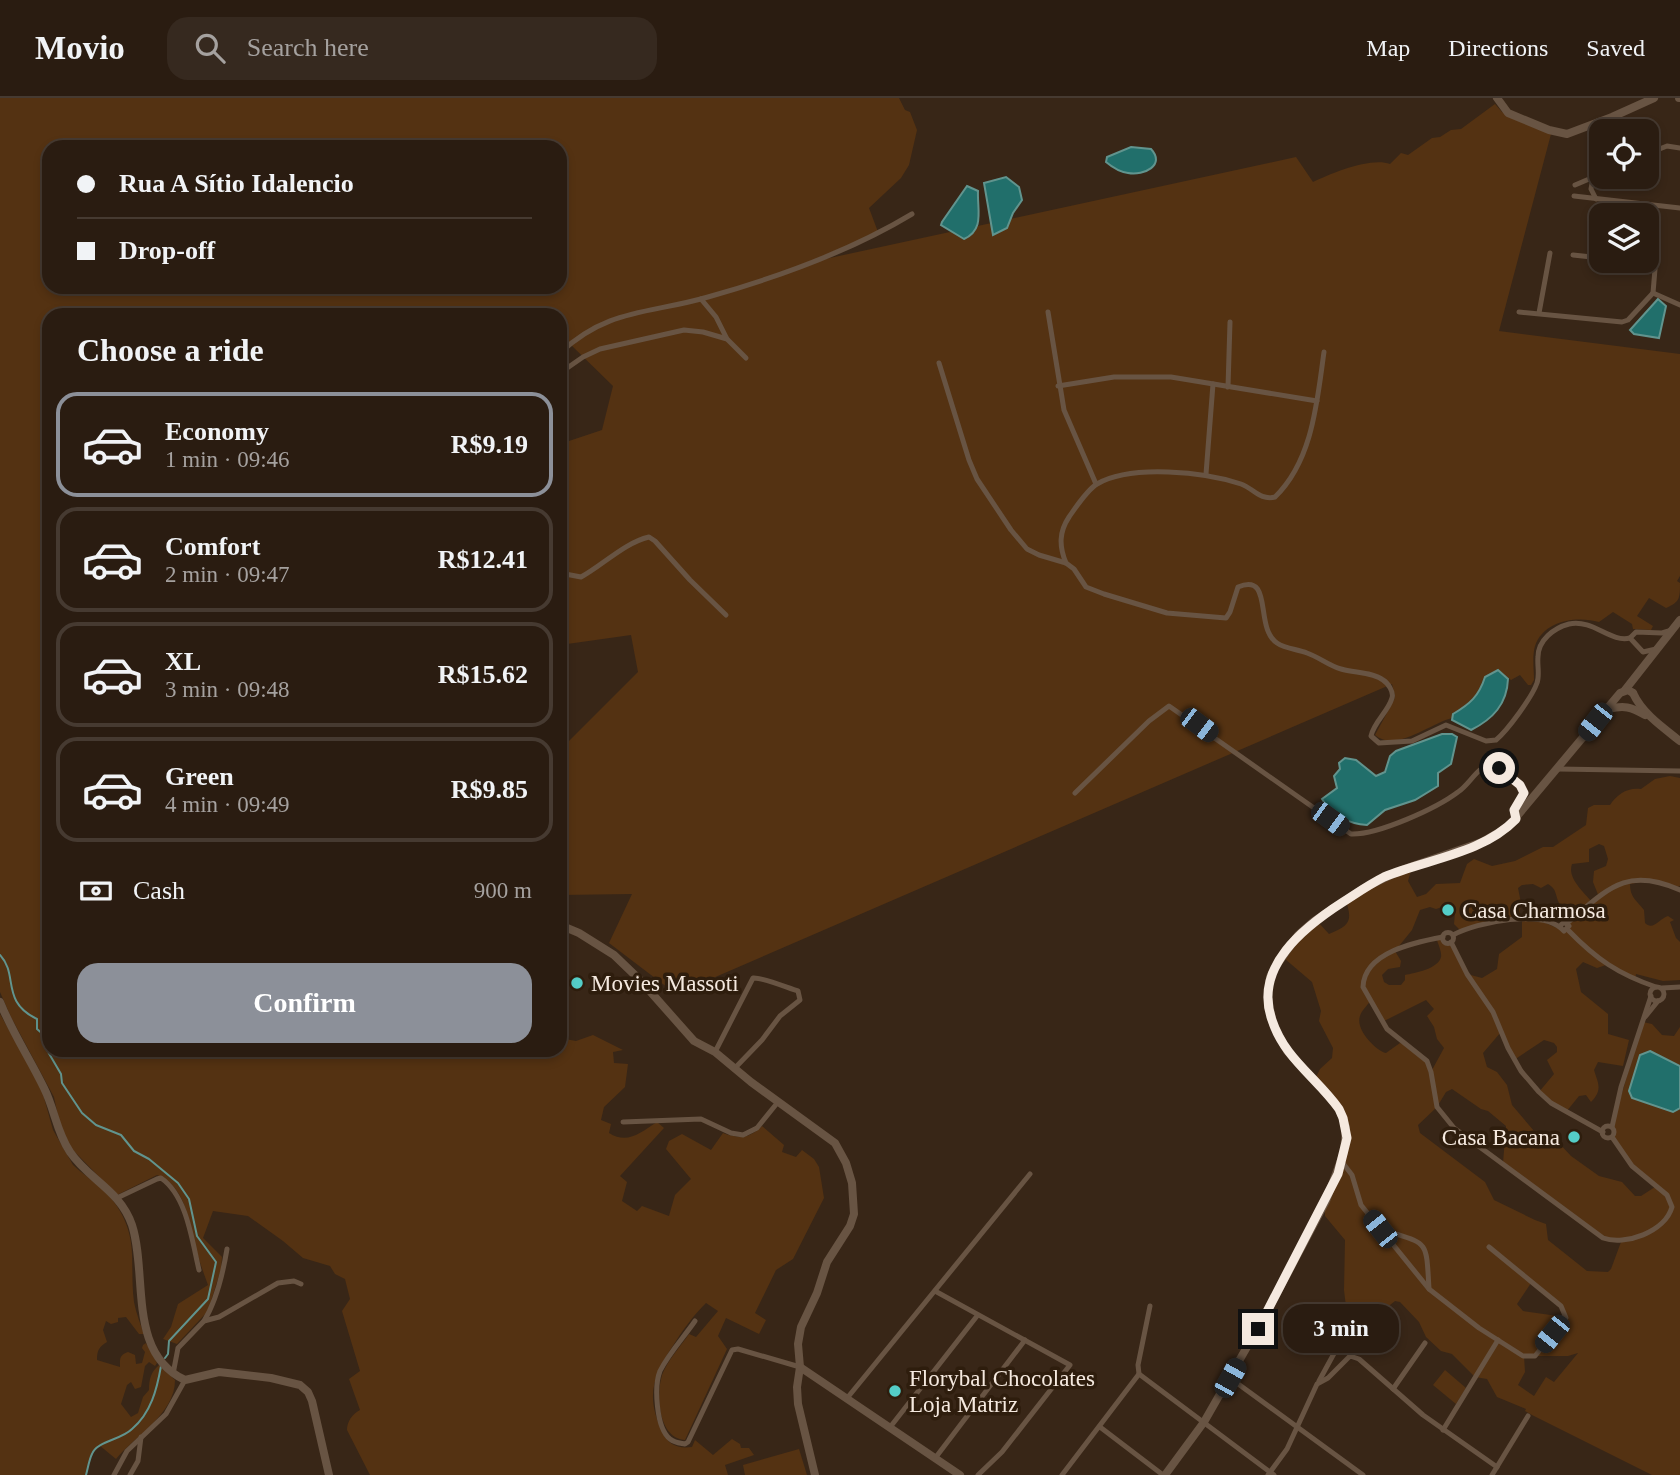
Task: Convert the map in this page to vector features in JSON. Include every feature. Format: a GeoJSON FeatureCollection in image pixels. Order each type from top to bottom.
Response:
{"type":"FeatureCollection","features":[{"type":"Feature","properties":{"kind":"street"},"geometry":{"type":"LineString","coordinates":[[1497,98],[1508,113],[1549,130],[1567,134],[1654,98]]}},
{"type":"Feature","properties":{"kind":"street"},"geometry":{"type":"LineString","coordinates":[[1659,150],[1667,146],[1680,148]]}},
{"type":"Feature","properties":{"kind":"street"},"geometry":{"type":"LineString","coordinates":[[1575,186],[1589,180]]}},
{"type":"Feature","properties":{"kind":"street"},"geometry":{"type":"LineString","coordinates":[[1591,189],[1596,199]]}},
{"type":"Feature","properties":{"kind":"street"},"geometry":{"type":"LineString","coordinates":[[1574,196],[1680,208]]}},
{"type":"Feature","properties":{"kind":"street"},"geometry":{"type":"LineString","coordinates":[[567,347],[590,329],[606,321],[628,313],[701,299],[754,283],[840,252],[880,234],[912,214]]}},
{"type":"Feature","properties":{"kind":"street"},"geometry":{"type":"LineString","coordinates":[[1539,313],[1550,253]]}},
{"type":"Feature","properties":{"kind":"street"},"geometry":{"type":"LineString","coordinates":[[1573,255],[1589,257]]}},
{"type":"Feature","properties":{"kind":"street"},"geometry":{"type":"LineString","coordinates":[[1519,312],[1622,322],[1628,320],[1653,292],[1655,273]]}},
{"type":"Feature","properties":{"kind":"street"},"geometry":{"type":"LineString","coordinates":[[1653,292],[1680,304]]}},
{"type":"Feature","properties":{"kind":"street"},"geometry":{"type":"LineString","coordinates":[[701,299],[716,317],[727,339],[746,358]]}},
{"type":"Feature","properties":{"kind":"street"},"geometry":{"type":"LineString","coordinates":[[1048,312],[1064,410],[1096,484]]}},
{"type":"Feature","properties":{"kind":"street"},"geometry":{"type":"LineString","coordinates":[[1228,387],[1230,322]]}},
{"type":"Feature","properties":{"kind":"street"},"geometry":{"type":"LineString","coordinates":[[567,368],[600,349],[684,330],[727,339]]}},
{"type":"Feature","properties":{"kind":"street"},"geometry":{"type":"LineString","coordinates":[[1066,563],[1060,543],[1063,529],[1071,515],[1096,484],[1120,476],[1150,473],[1206,474],[1244,485],[1264,498],[1275,497],[1309,441],[1324,352]]}},
{"type":"Feature","properties":{"kind":"street"},"geometry":{"type":"LineString","coordinates":[[939,363],[969,460],[987,494],[1027,549],[1066,563],[1074,569],[1086,587],[1167,613],[1226,618],[1238,587],[1255,587],[1262,595],[1264,625],[1276,642],[1309,653],[1336,668],[1377,677],[1386,682],[1392,698],[1371,736],[1378,743],[1412,741],[1446,725],[1486,741],[1496,740],[1535,687],[1539,648],[1552,632],[1570,624],[1579,623],[1598,628],[1619,638],[1630,638],[1636,632],[1662,632],[1673,629]]}},
{"type":"Feature","properties":{"kind":"street"},"geometry":{"type":"LineString","coordinates":[[1058,386],[1114,377],[1171,377],[1317,401]]}},
{"type":"Feature","properties":{"kind":"street"},"geometry":{"type":"LineString","coordinates":[[1206,474],[1213,384]]}},
{"type":"Feature","properties":{"kind":"street"},"geometry":{"type":"LineString","coordinates":[[567,574],[581,577],[649,537],[726,615]]}},
{"type":"Feature","properties":{"kind":"street"},"geometry":{"type":"LineString","coordinates":[[1100,1427],[1164,1475],[1204,1422],[1230,1378],[1316,1219],[1342,1163],[1347,1138],[1339,1109],[1287,1051],[1272,1021],[1268,997],[1270,977],[1298,935],[1364,888],[1404,869],[1482,842],[1508,827],[1606,710],[1627,698],[1645,664],[1680,620]]}},
{"type":"Feature","properties":{"kind":"street"},"geometry":{"type":"LineString","coordinates":[[1630,638],[1643,652]]}},
{"type":"Feature","properties":{"kind":"street"},"geometry":{"type":"LineString","coordinates":[[1643,652],[1656,649]]}},
{"type":"Feature","properties":{"kind":"street"},"geometry":{"type":"LineString","coordinates":[[1627,698],[1643,652]]}},
{"type":"Feature","properties":{"kind":"street"},"geometry":{"type":"LineString","coordinates":[[1638,671],[1645,664]]}},
{"type":"Feature","properties":{"kind":"street"},"geometry":{"type":"LineString","coordinates":[[1627,698],[1680,741]]}},
{"type":"Feature","properties":{"kind":"street"},"geometry":{"type":"LineString","coordinates":[[1075,793],[1149,721],[1169,706],[1351,834],[1370,834],[1446,800],[1460,791],[1480,769],[1491,764],[1522,789],[1523,797],[1514,813],[1516,819]]}},
{"type":"Feature","properties":{"kind":"street"},"geometry":{"type":"LineString","coordinates":[[1558,769],[1680,771]]}},
{"type":"Feature","properties":{"kind":"street"},"geometry":{"type":"LineString","coordinates":[[1568,926],[1606,892],[1633,880],[1653,880],[1680,890]]}},
{"type":"Feature","properties":{"kind":"street"},"geometry":{"type":"LineString","coordinates":[[1612,1137],[1632,1166],[1667,1195],[1672,1207],[1666,1219],[1647,1232],[1632,1239],[1614,1242],[1603,1238],[1454,1128],[1445,1118],[1434,1097],[1430,1066],[1382,1022],[1363,987],[1365,975],[1374,963],[1394,951],[1443,937],[1447,932],[1453,935],[1470,928],[1519,918],[1543,919],[1560,926],[1562,923],[1568,926],[1606,965],[1655,991],[1661,999]]}},
{"type":"Feature","properties":{"kind":"street"},"geometry":{"type":"LineString","coordinates":[[567,928],[614,955],[640,980],[688,1035],[715,1052],[835,1143],[846,1163],[855,1196],[854,1214],[851,1224],[827,1262],[801,1328],[798,1351],[798,1404],[815,1475]]}},
{"type":"Feature","properties":{"kind":"street"},"geometry":{"type":"LineString","coordinates":[[1453,935],[1451,942],[1467,974],[1493,1012],[1521,1071],[1551,1103],[1602,1132],[1605,1138],[1612,1137]]}},
{"type":"Feature","properties":{"kind":"street"},"geometry":{"type":"LineString","coordinates":[[1443,937],[1445,942],[1451,942]]}},
{"type":"Feature","properties":{"kind":"street"},"geometry":{"type":"LineString","coordinates":[[715,1052],[753,978],[760,977],[798,991],[800,1000],[780,1016],[762,1040],[734,1069]]}},
{"type":"Feature","properties":{"kind":"street"},"geometry":{"type":"LineString","coordinates":[[1655,991],[1680,988]]}},
{"type":"Feature","properties":{"kind":"street"},"geometry":{"type":"LineString","coordinates":[[1643,1019],[1661,999],[1680,988]]}},
{"type":"Feature","properties":{"kind":"street"},"geometry":{"type":"LineString","coordinates":[[1655,991],[1661,999]]}},
{"type":"Feature","properties":{"kind":"street"},"geometry":{"type":"LineString","coordinates":[[1612,1137],[1621,1087],[1655,991]]}},
{"type":"Feature","properties":{"kind":"street"},"geometry":{"type":"LineString","coordinates":[[0,1002],[45,1088],[55,1124],[64,1142],[76,1160],[117,1198],[130,1222],[137,1244],[140,1307],[157,1355],[170,1372],[185,1380],[219,1372],[300,1385],[308,1392],[312,1401],[329,1475]]}},
{"type":"Feature","properties":{"kind":"street"},"geometry":{"type":"LineString","coordinates":[[623,1122],[701,1119],[743,1135],[757,1128],[778,1102]]}},
{"type":"Feature","properties":{"kind":"street"},"geometry":{"type":"LineString","coordinates":[[1602,1132],[1607,1127],[1612,1127]]}},
{"type":"Feature","properties":{"kind":"street"},"geometry":{"type":"LineString","coordinates":[[1342,1163],[1352,1175],[1361,1205],[1429,1289],[1523,1356],[1535,1356],[1566,1318],[1561,1306],[1489,1247]]}},
{"type":"Feature","properties":{"kind":"street"},"geometry":{"type":"LineString","coordinates":[[848,1397],[1030,1174]]}},
{"type":"Feature","properties":{"kind":"street"},"geometry":{"type":"LineString","coordinates":[[117,1198],[161,1178],[166,1182],[187,1216],[199,1270]]}},
{"type":"Feature","properties":{"kind":"street"},"geometry":{"type":"LineString","coordinates":[[1380,1229],[1423,1244],[1427,1251],[1429,1289]]}},
{"type":"Feature","properties":{"kind":"street"},"geometry":{"type":"LineString","coordinates":[[170,1372],[178,1349],[204,1321],[209,1311],[223,1270],[227,1248]]}},
{"type":"Feature","properties":{"kind":"street"},"geometry":{"type":"LineString","coordinates":[[204,1321],[219,1317],[278,1283],[294,1281],[301,1284]]}},
{"type":"Feature","properties":{"kind":"street"},"geometry":{"type":"LineString","coordinates":[[935,1291],[1070,1365],[1002,1452],[978,1475]]}},
{"type":"Feature","properties":{"kind":"street"},"geometry":{"type":"LineString","coordinates":[[1062,1475],[1139,1374],[1138,1365],[1150,1306]]}},
{"type":"Feature","properties":{"kind":"street"},"geometry":{"type":"LineString","coordinates":[[891,1426],[977,1316]]}},
{"type":"Feature","properties":{"kind":"street"},"geometry":{"type":"LineString","coordinates":[[695,1321],[664,1364],[657,1384],[657,1407],[662,1428],[668,1438],[676,1443],[688,1442],[732,1350],[738,1349],[800,1367],[960,1475]]}},
{"type":"Feature","properties":{"kind":"street"},"geometry":{"type":"LineString","coordinates":[[1139,1374],[1270,1474],[1287,1449],[1317,1384],[1349,1326]]}},
{"type":"Feature","properties":{"kind":"street"},"geometry":{"type":"LineString","coordinates":[[936,1457],[1025,1340]]}},
{"type":"Feature","properties":{"kind":"street"},"geometry":{"type":"LineString","coordinates":[[1443,1430],[1498,1340]]}},
{"type":"Feature","properties":{"kind":"street"},"geometry":{"type":"LineString","coordinates":[[1393,1389],[1425,1343]]}},
{"type":"Feature","properties":{"kind":"street"},"geometry":{"type":"LineString","coordinates":[[1317,1384],[1328,1378],[1348,1357],[1356,1357],[1443,1430],[1497,1467]]}},
{"type":"Feature","properties":{"kind":"street"},"geometry":{"type":"LineString","coordinates":[[1230,1378],[1363,1475]]}},
{"type":"Feature","properties":{"kind":"street"},"geometry":{"type":"LineString","coordinates":[[114,1475],[121,1458],[166,1415],[185,1380]]}},
{"type":"Feature","properties":{"kind":"street"},"geometry":{"type":"LineString","coordinates":[[1492,1475],[1528,1416]]}},
{"type":"Feature","properties":{"kind":"street"},"geometry":{"type":"LineString","coordinates":[[130,1475],[138,1461],[141,1437]]}},
{"type":"Feature","properties":{"kind":"shaded area"},"geometry":{"type":"Polygon","coordinates":[[[0,98],[899,98],[905,110],[910,112],[917,130],[909,165],[901,178],[869,208],[878,232],[816,261],[1296,157],[1313,182],[1362,164],[1390,164],[1401,153],[1408,155],[1432,138],[1461,129],[1495,104],[1502,112],[1551,134],[1499,331],[1680,354],[1680,576],[1677,581],[1680,583],[1680,592],[1677,601],[1666,608],[1649,598],[1637,616],[1653,626],[1651,630],[1633,629],[1632,624],[1613,612],[1599,622],[1571,620],[1553,625],[1539,637],[1535,646],[1534,680],[1531,685],[1520,675],[1511,680],[1498,670],[1470,704],[1453,714],[1452,718],[1393,741],[1383,740],[1375,735],[1394,700],[1392,684],[676,994],[609,943],[632,894],[567,895],[567,743],[638,672],[631,635],[567,644],[567,442],[602,430],[613,386],[570,344],[567,346],[567,308],[42,308],[42,1057],[567,1057],[567,1039],[576,1041],[593,1035],[623,1050],[613,1052],[614,1063],[628,1064],[625,1087],[604,1107],[601,1120],[611,1124],[609,1133],[622,1138],[628,1137],[657,1122],[664,1128],[620,1176],[627,1182],[622,1201],[637,1211],[642,1206],[669,1216],[675,1195],[691,1179],[666,1149],[669,1141],[682,1134],[711,1150],[723,1133],[744,1137],[762,1126],[784,1145],[782,1152],[796,1157],[802,1150],[814,1159],[819,1167],[824,1198],[793,1259],[776,1270],[755,1313],[766,1320],[759,1334],[726,1318],[718,1336],[727,1349],[685,1440],[669,1432],[664,1424],[659,1393],[662,1375],[689,1334],[696,1337],[718,1311],[706,1303],[698,1312],[662,1363],[654,1384],[657,1418],[670,1443],[678,1447],[692,1447],[695,1440],[713,1455],[732,1439],[740,1444],[741,1448],[749,1448],[754,1455],[725,1465],[728,1475],[370,1475],[347,1430],[350,1418],[360,1410],[349,1379],[360,1371],[342,1311],[350,1299],[345,1279],[335,1274],[330,1266],[303,1258],[248,1216],[213,1211],[203,1238],[222,1257],[208,1311],[177,1344],[163,1339],[171,1327],[178,1304],[208,1285],[186,1208],[175,1188],[157,1175],[117,1195],[70,1147],[60,1125],[54,1097],[0,992],[0,98]]]}},
{"type":"Feature","properties":{"kind":"shaded area"},"geometry":{"type":"Polygon","coordinates":[[[1670,776],[1680,778],[1680,886],[1674,888],[1653,880],[1630,884],[1630,888],[1644,910],[1645,923],[1651,926],[1668,916],[1674,920],[1670,922],[1680,942],[1680,980],[1663,981],[1636,974],[1635,980],[1606,965],[1597,968],[1583,962],[1576,969],[1581,992],[1608,1014],[1608,1034],[1629,1040],[1623,1066],[1598,1062],[1594,1070],[1598,1086],[1595,1098],[1591,1102],[1586,1095],[1579,1096],[1566,1112],[1539,1092],[1554,1074],[1547,1060],[1557,1052],[1554,1043],[1544,1040],[1514,1060],[1501,1032],[1483,1053],[1487,1067],[1497,1072],[1507,1085],[1512,1105],[1534,1131],[1557,1141],[1571,1156],[1599,1176],[1622,1182],[1635,1196],[1641,1196],[1655,1187],[1632,1166],[1613,1136],[1612,1127],[1643,1022],[1652,1024],[1662,1035],[1674,1036],[1680,1027],[1680,1066],[1651,1051],[1673,1112],[1680,1108],[1680,1475],[1652,1475],[1532,1415],[1525,1411],[1526,1409],[1497,1397],[1487,1379],[1475,1377],[1452,1354],[1441,1351],[1426,1337],[1419,1322],[1400,1302],[1395,1301],[1390,1305],[1390,1328],[1381,1339],[1363,1348],[1355,1346],[1350,1340],[1344,1290],[1345,1240],[1325,1216],[1338,1174],[1344,1118],[1314,1081],[1320,1069],[1332,1058],[1333,1048],[1319,1021],[1321,1011],[1312,982],[1285,959],[1298,935],[1318,922],[1329,934],[1346,925],[1349,913],[1346,900],[1412,867],[1408,881],[1417,897],[1426,894],[1436,884],[1460,883],[1467,864],[1474,859],[1492,866],[1515,861],[1543,847],[1553,847],[1586,825],[1588,808],[1594,805],[1610,805],[1623,792],[1641,789],[1655,779],[1670,776]],[[1599,844],[1589,849],[1589,862],[1572,864],[1571,869],[1577,884],[1592,902],[1599,897],[1593,882],[1594,871],[1606,866],[1608,859],[1604,846],[1599,844]],[[1533,884],[1518,888],[1521,903],[1519,918],[1461,931],[1454,924],[1455,913],[1451,904],[1420,910],[1412,930],[1395,951],[1401,961],[1400,967],[1388,969],[1382,975],[1384,982],[1401,985],[1405,975],[1436,965],[1441,955],[1437,940],[1443,939],[1449,943],[1467,974],[1482,978],[1497,969],[1499,954],[1522,937],[1522,921],[1534,918],[1564,931],[1566,916],[1551,886],[1548,884],[1541,888],[1533,884]],[[1426,1000],[1382,1022],[1370,1001],[1360,1016],[1363,1033],[1386,1053],[1400,1043],[1410,1047],[1432,1070],[1444,1048],[1427,1016],[1434,1009],[1426,1000]],[[1452,1089],[1446,1092],[1437,1107],[1418,1125],[1420,1133],[1485,1182],[1494,1200],[1546,1224],[1548,1240],[1587,1271],[1608,1272],[1621,1242],[1603,1238],[1503,1163],[1506,1126],[1488,1111],[1452,1089]],[[1531,1283],[1517,1304],[1523,1311],[1565,1317],[1561,1306],[1531,1283]],[[1578,1353],[1568,1356],[1524,1356],[1525,1372],[1518,1385],[1534,1396],[1546,1377],[1554,1382],[1578,1353]]]}},
{"type":"Feature","properties":{"kind":"shaded area"},"geometry":{"type":"Polygon","coordinates":[[[0,1014],[41,1087],[53,1130],[73,1165],[110,1197],[127,1227],[132,1251],[134,1302],[144,1334],[139,1334],[126,1317],[118,1318],[118,1322],[111,1324],[106,1321],[103,1330],[107,1342],[99,1349],[97,1360],[120,1367],[122,1356],[128,1352],[135,1355],[136,1364],[142,1363],[145,1352],[142,1348],[146,1343],[157,1363],[155,1366],[149,1362],[145,1366],[141,1387],[135,1389],[131,1382],[127,1385],[121,1404],[131,1417],[138,1413],[143,1397],[149,1390],[151,1376],[159,1365],[175,1380],[169,1403],[162,1414],[116,1459],[99,1445],[92,1452],[86,1475],[0,1475],[0,1014]]]}},
{"type":"Feature","properties":{"kind":"shaded area"},"geometry":{"type":"Polygon","coordinates":[[[1445,1370],[1466,1388],[1456,1404],[1433,1385],[1445,1370]]]}},
{"type":"Feature","properties":{"kind":"shaded area"},"geometry":{"type":"Polygon","coordinates":[[[799,1449],[807,1475],[745,1475],[743,1465],[799,1449]]]}},
{"type":"Feature","properties":{"kind":"water"},"geometry":{"type":"Polygon","coordinates":[[[1131,147],[1151,149],[1155,155],[1155,164],[1146,171],[1134,173],[1119,170],[1106,162],[1107,157],[1131,147]]]}},
{"type":"Feature","properties":{"kind":"water"},"geometry":{"type":"Polygon","coordinates":[[[1006,177],[1019,187],[1022,200],[1007,228],[993,235],[984,183],[1006,177]]]}},
{"type":"Feature","properties":{"kind":"water"},"geometry":{"type":"Polygon","coordinates":[[[967,186],[978,191],[979,218],[975,230],[964,239],[941,225],[967,186]]]}},
{"type":"Feature","properties":{"kind":"water"},"geometry":{"type":"Polygon","coordinates":[[[1658,299],[1666,306],[1659,338],[1634,334],[1630,330],[1658,299]]]}},
{"type":"Feature","properties":{"kind":"water"},"geometry":{"type":"Polygon","coordinates":[[[1498,670],[1508,679],[1507,688],[1502,703],[1492,716],[1471,730],[1452,720],[1453,714],[1477,694],[1485,677],[1498,670]]]}},
{"type":"Feature","properties":{"kind":"water"},"geometry":{"type":"Polygon","coordinates":[[[1442,734],[1457,737],[1451,764],[1438,773],[1438,786],[1415,800],[1385,810],[1367,825],[1341,818],[1330,810],[1322,799],[1337,788],[1334,776],[1340,769],[1339,763],[1345,758],[1356,760],[1376,776],[1385,772],[1390,756],[1396,751],[1442,734]]]}},
{"type":"Feature","properties":{"kind":"water"},"geometry":{"type":"Polygon","coordinates":[[[1650,1051],[1680,1066],[1680,1108],[1673,1112],[1632,1098],[1629,1091],[1640,1055],[1650,1051]]]}},
{"type":"Feature","properties":{"kind":"waterway"},"geometry":{"type":"LineString","coordinates":[[0,955],[9,971],[18,1004],[37,1019],[37,1029],[42,1033]]}},
{"type":"Feature","properties":{"kind":"waterway"},"geometry":{"type":"LineString","coordinates":[[51,1057],[61,1074],[62,1083],[82,1113],[96,1125],[121,1135],[134,1151],[149,1159],[178,1183],[189,1199],[197,1236],[216,1262],[208,1299],[169,1341],[165,1358]]}},
{"type":"Feature","properties":{"kind":"waterway"},"geometry":{"type":"LineString","coordinates":[[86,1475],[95,1450],[127,1433],[144,1416],[155,1392],[161,1366]]}},
{"type":"Feature","properties":{"kind":"place","name":"Casa Charmosa"},"geometry":{"type":"Point","coordinates":[1448,910]}},
{"type":"Feature","properties":{"kind":"place","name":"Movies Massoti"},"geometry":{"type":"Point","coordinates":[577,983]}},
{"type":"Feature","properties":{"kind":"place","name":"Casa Bacana"},"geometry":{"type":"Point","coordinates":[1574,1137]}},
{"type":"Feature","properties":{"kind":"place","name":"Florybal Chocolates Loja Matriz"},"geometry":{"type":"Point","coordinates":[895,1391]}},
{"type":"Feature","properties":{"kind":"route"},"geometry":{"type":"LineString","coordinates":[[1258,1329],[1326,1201],[1338,1174],[1347,1138],[1339,1109],[1287,1051],[1272,1021],[1268,997],[1270,977],[1298,935],[1364,888],[1404,869],[1482,842],[1508,827],[1516,819],[1514,810],[1524,793],[1520,785],[1499,768]]}}]}
